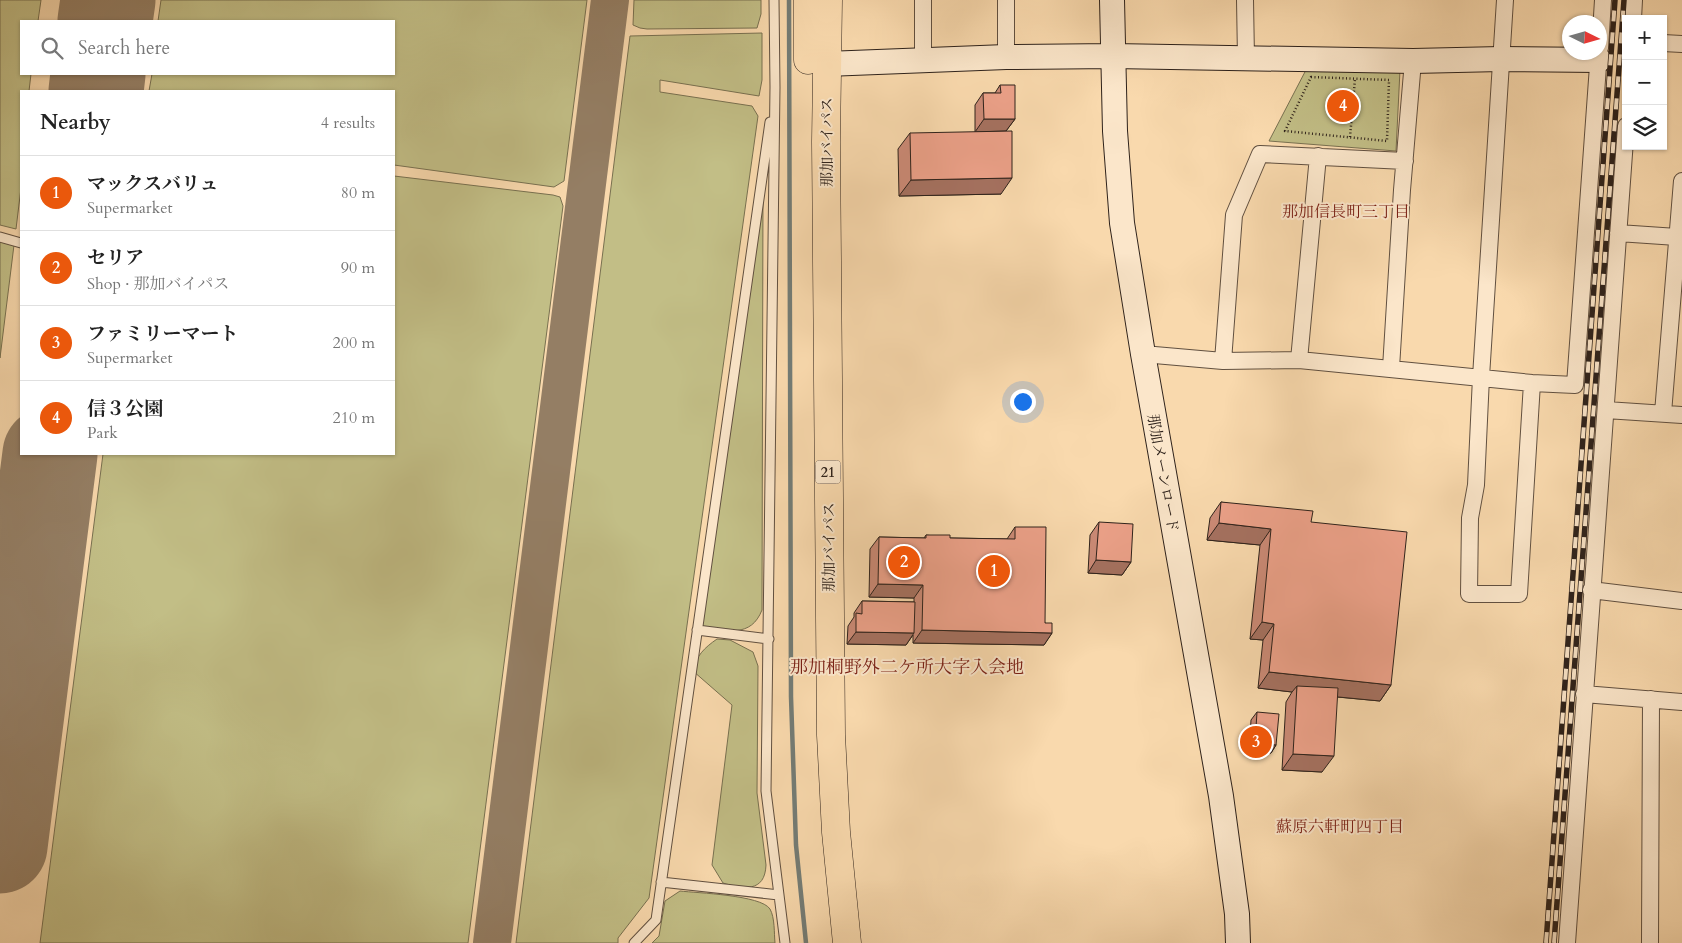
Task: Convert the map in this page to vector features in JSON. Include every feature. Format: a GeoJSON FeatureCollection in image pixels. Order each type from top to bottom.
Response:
{"type":"FeatureCollection","features":[{"type":"Feature","properties":{"kind":"highway","name":"那加バイパス"},"geometry":{"type":"LineString","coordinates":[[808,0],[810,566],[813,724],[816,799],[829,943]]}},
{"type":"Feature","properties":{"kind":"highway","name":"那加バイパス"},"geometry":{"type":"LineString","coordinates":[[828,0],[826,64],[830,735],[836,832],[847,943]]}},
{"type":"Feature","properties":{"kind":"street"},"geometry":{"type":"LineString","coordinates":[[923,0],[923,60]]}},
{"type":"Feature","properties":{"kind":"street"},"geometry":{"type":"LineString","coordinates":[[1006,0],[1006,57]]}},
{"type":"Feature","properties":{"kind":"street","name":"那加メーンロード"},"geometry":{"type":"LineString","coordinates":[[1112,0],[1115,131],[1122,223],[1142,354],[1221,796],[1237,914],[1238,943]]}},
{"type":"Feature","properties":{"kind":"street"},"geometry":{"type":"LineString","coordinates":[[1245,0],[1246,58]]}},
{"type":"Feature","properties":{"kind":"street"},"geometry":{"type":"LineString","coordinates":[[1505,0],[1476,485],[1470,518],[1469,594],[1519,594],[1532,383]]}},
{"type":"Feature","properties":{"kind":"street"},"geometry":{"type":"LineString","coordinates":[[1602,15],[1603,0]]}},
{"type":"Feature","properties":{"kind":"street"},"geometry":{"type":"LineString","coordinates":[[1633,15],[1634,0]]}},
{"type":"Feature","properties":{"kind":"street"},"geometry":{"type":"LineString","coordinates":[[1667,43],[1682,44]]}},
{"type":"Feature","properties":{"kind":"street"},"geometry":{"type":"LineString","coordinates":[[826,64],[1006,57],[1114,56],[1413,61],[1562,56]]}},
{"type":"Feature","properties":{"kind":"street"},"geometry":{"type":"LineString","coordinates":[[1142,354],[1223,360],[1299,360],[1532,383],[1575,385],[1599,60]]}},
{"type":"Feature","properties":{"kind":"street"},"geometry":{"type":"LineString","coordinates":[[1391,368],[1413,61]]}},
{"type":"Feature","properties":{"kind":"street"},"geometry":{"type":"LineString","coordinates":[[1567,943],[1624,150]]}},
{"type":"Feature","properties":{"kind":"street"},"geometry":{"type":"LineString","coordinates":[[1223,360],[1234,215],[1260,154],[1405,161]]}},
{"type":"Feature","properties":{"kind":"street"},"geometry":{"type":"LineString","coordinates":[[1299,360],[1318,156]]}},
{"type":"Feature","properties":{"kind":"street"},"geometry":{"type":"LineString","coordinates":[[1662,413],[1682,181]]}},
{"type":"Feature","properties":{"kind":"street"},"geometry":{"type":"LineString","coordinates":[[1618,233],[1679,231]]}},
{"type":"Feature","properties":{"kind":"street"},"geometry":{"type":"LineString","coordinates":[[1606,410],[1682,415]]}},
{"type":"Feature","properties":{"kind":"street"},"geometry":{"type":"LineString","coordinates":[[1591,590],[1682,601]]}},
{"type":"Feature","properties":{"kind":"street"},"geometry":{"type":"LineString","coordinates":[[1584,694],[1682,702]]}},
{"type":"Feature","properties":{"kind":"street"},"geometry":{"type":"LineString","coordinates":[[1650,943],[1651,699]]}},
{"type":"Feature","properties":{"kind":"lane"},"geometry":{"type":"LineString","coordinates":[[774,0],[775,87],[766,791],[784,943]]}},
{"type":"Feature","properties":{"kind":"lane"},"geometry":{"type":"LineString","coordinates":[[634,943],[656,920],[775,87]]}},
{"type":"Feature","properties":{"kind":"lane"},"geometry":{"type":"LineString","coordinates":[[0,237],[20,243]]}},
{"type":"Feature","properties":{"kind":"lane"},"geometry":{"type":"LineString","coordinates":[[697,630],[769,639]]}},
{"type":"Feature","properties":{"kind":"lane"},"geometry":{"type":"LineString","coordinates":[[661,882],[779,894]]}},
{"type":"Feature","properties":{"kind":"path"},"geometry":{"type":"LineString","coordinates":[[1311,78],[1355,79],[1389,80],[1387,141],[1285,131],[1311,78]]}},
{"type":"Feature","properties":{"kind":"path"},"geometry":{"type":"LineString","coordinates":[[1350,137],[1355,79]]}},
{"type":"Feature","properties":{"kind":"shaded area"},"geometry":{"type":"Polygon","coordinates":[[[0,0],[41,0],[38,20],[20,20],[20,75],[31,75],[29,90],[20,90],[20,196],[16,229],[0,225],[0,0]]]}},
{"type":"Feature","properties":{"kind":"shaded area"},"geometry":{"type":"Polygon","coordinates":[[[161,0],[587,0],[564,181],[554,187],[395,165],[395,90],[149,90],[152,75],[395,75],[395,20],[158,20],[161,0]]]}},
{"type":"Feature","properties":{"kind":"shaded area"},"geometry":{"type":"Polygon","coordinates":[[[634,0],[761,0],[761,14],[757,28],[647,29],[633,25],[634,0]]]}},
{"type":"Feature","properties":{"kind":"shaded area"},"geometry":{"type":"Polygon","coordinates":[[[762,33],[762,80],[759,96],[660,80],[660,92],[752,106],[758,116],[649,898],[618,938],[618,943],[516,943],[630,36],[762,33]]]}},
{"type":"Feature","properties":{"kind":"shaded area"},"geometry":{"type":"Polygon","coordinates":[[[1307,68],[1400,70],[1396,151],[1269,141],[1307,68]]]}},
{"type":"Feature","properties":{"kind":"shaded area"},"geometry":{"type":"Polygon","coordinates":[[[395,176],[560,197],[563,206],[468,943],[40,943],[103,455],[395,455],[395,176]]]}},
{"type":"Feature","properties":{"kind":"shaded area"},"geometry":{"type":"Polygon","coordinates":[[[763,187],[762,610],[757,619],[745,629],[729,631],[702,626],[760,188],[763,187]]]}},
{"type":"Feature","properties":{"kind":"shaded area"},"geometry":{"type":"Polygon","coordinates":[[[0,241],[14,245],[0,358],[0,241]]]}},
{"type":"Feature","properties":{"kind":"shaded area"},"geometry":{"type":"Polygon","coordinates":[[[717,639],[730,640],[753,652],[758,666],[757,793],[766,865],[762,880],[752,887],[738,887],[723,883],[712,865],[732,705],[693,671],[701,653],[717,639]]]}},
{"type":"Feature","properties":{"kind":"shaded area"},"geometry":{"type":"Polygon","coordinates":[[[680,891],[742,898],[764,904],[770,909],[773,917],[775,943],[652,943],[659,936],[665,901],[680,891]]]}},
{"type":"Feature","properties":{"kind":"building"},"geometry":{"type":"Polygon","coordinates":[[[1000,85],[1015,85],[1015,119],[984,119],[983,93],[1001,93],[1000,85]]]}},
{"type":"Feature","properties":{"kind":"building"},"geometry":{"type":"Polygon","coordinates":[[[1012,131],[1012,178],[911,180],[910,133],[1012,131]]]}},
{"type":"Feature","properties":{"kind":"building"},"geometry":{"type":"Polygon","coordinates":[[[1221,502],[1313,511],[1311,522],[1407,532],[1391,685],[1269,672],[1274,624],[1262,622],[1271,529],[1219,523],[1221,502]]]}},
{"type":"Feature","properties":{"kind":"building"},"geometry":{"type":"Polygon","coordinates":[[[1099,522],[1133,524],[1131,562],[1096,560],[1099,522]]]}},
{"type":"Feature","properties":{"kind":"building"},"geometry":{"type":"Polygon","coordinates":[[[1015,527],[1046,527],[1045,623],[1052,623],[1052,633],[922,630],[923,585],[878,584],[879,537],[926,538],[926,535],[950,535],[950,538],[1015,539],[1015,527]]]}},
{"type":"Feature","properties":{"kind":"building"},"geometry":{"type":"Polygon","coordinates":[[[862,601],[915,602],[914,633],[856,632],[856,613],[862,614],[862,601]]]}},
{"type":"Feature","properties":{"kind":"building"},"geometry":{"type":"Polygon","coordinates":[[[1297,686],[1338,688],[1334,756],[1293,754],[1297,686]]]}},
{"type":"Feature","properties":{"kind":"building"},"geometry":{"type":"Polygon","coordinates":[[[1257,712],[1279,714],[1276,745],[1255,743],[1257,712]]]}},
{"type":"Feature","properties":{"kind":"waterway"},"geometry":{"type":"LineString","coordinates":[[789,0],[791,697],[796,845],[806,943]]}},
{"type":"Feature","properties":{"kind":"taxiway"},"geometry":{"type":"LineString","coordinates":[[492,943],[610,0]]}},
{"type":"Feature","properties":{"kind":"runway"},"geometry":{"type":"LineString","coordinates":[[105,20],[108,0]]}},
{"type":"Feature","properties":{"kind":"runway"},"geometry":{"type":"LineString","coordinates":[[96,90],[98,75]]}},
{"type":"Feature","properties":{"kind":"runway"},"geometry":{"type":"LineString","coordinates":[[0,846],[50,455]]}},
{"type":"Feature","properties":{"kind":"railway"},"geometry":{"type":"LineString","coordinates":[[1546,943],[1615,0]]}},
{"type":"Feature","properties":{"kind":"railway"},"geometry":{"type":"LineString","coordinates":[[1554,943],[1624,0]]}},
{"type":"Feature","properties":{"kind":"place","name":"信３公園"},"geometry":{"type":"Point","coordinates":[1343,106]}},
{"type":"Feature","properties":{"kind":"place","name":"セリア"},"geometry":{"type":"Point","coordinates":[904,562]}},
{"type":"Feature","properties":{"kind":"place","name":"マックスバリュ"},"geometry":{"type":"Point","coordinates":[994,571]}},
{"type":"Feature","properties":{"kind":"place","name":"ファミリーマート"},"geometry":{"type":"Point","coordinates":[1256,742]}},
{"type":"Feature","properties":{"kind":"district","name":"那加信長町三丁目"},"geometry":{"type":"Point","coordinates":[1346,211]}},
{"type":"Feature","properties":{"kind":"district","name":"那加桐野外二ケ所大字入会地"},"geometry":{"type":"Point","coordinates":[907,667]}},
{"type":"Feature","properties":{"kind":"district","name":"蘇原六軒町四丁目"},"geometry":{"type":"Point","coordinates":[1340,826]}}]}
